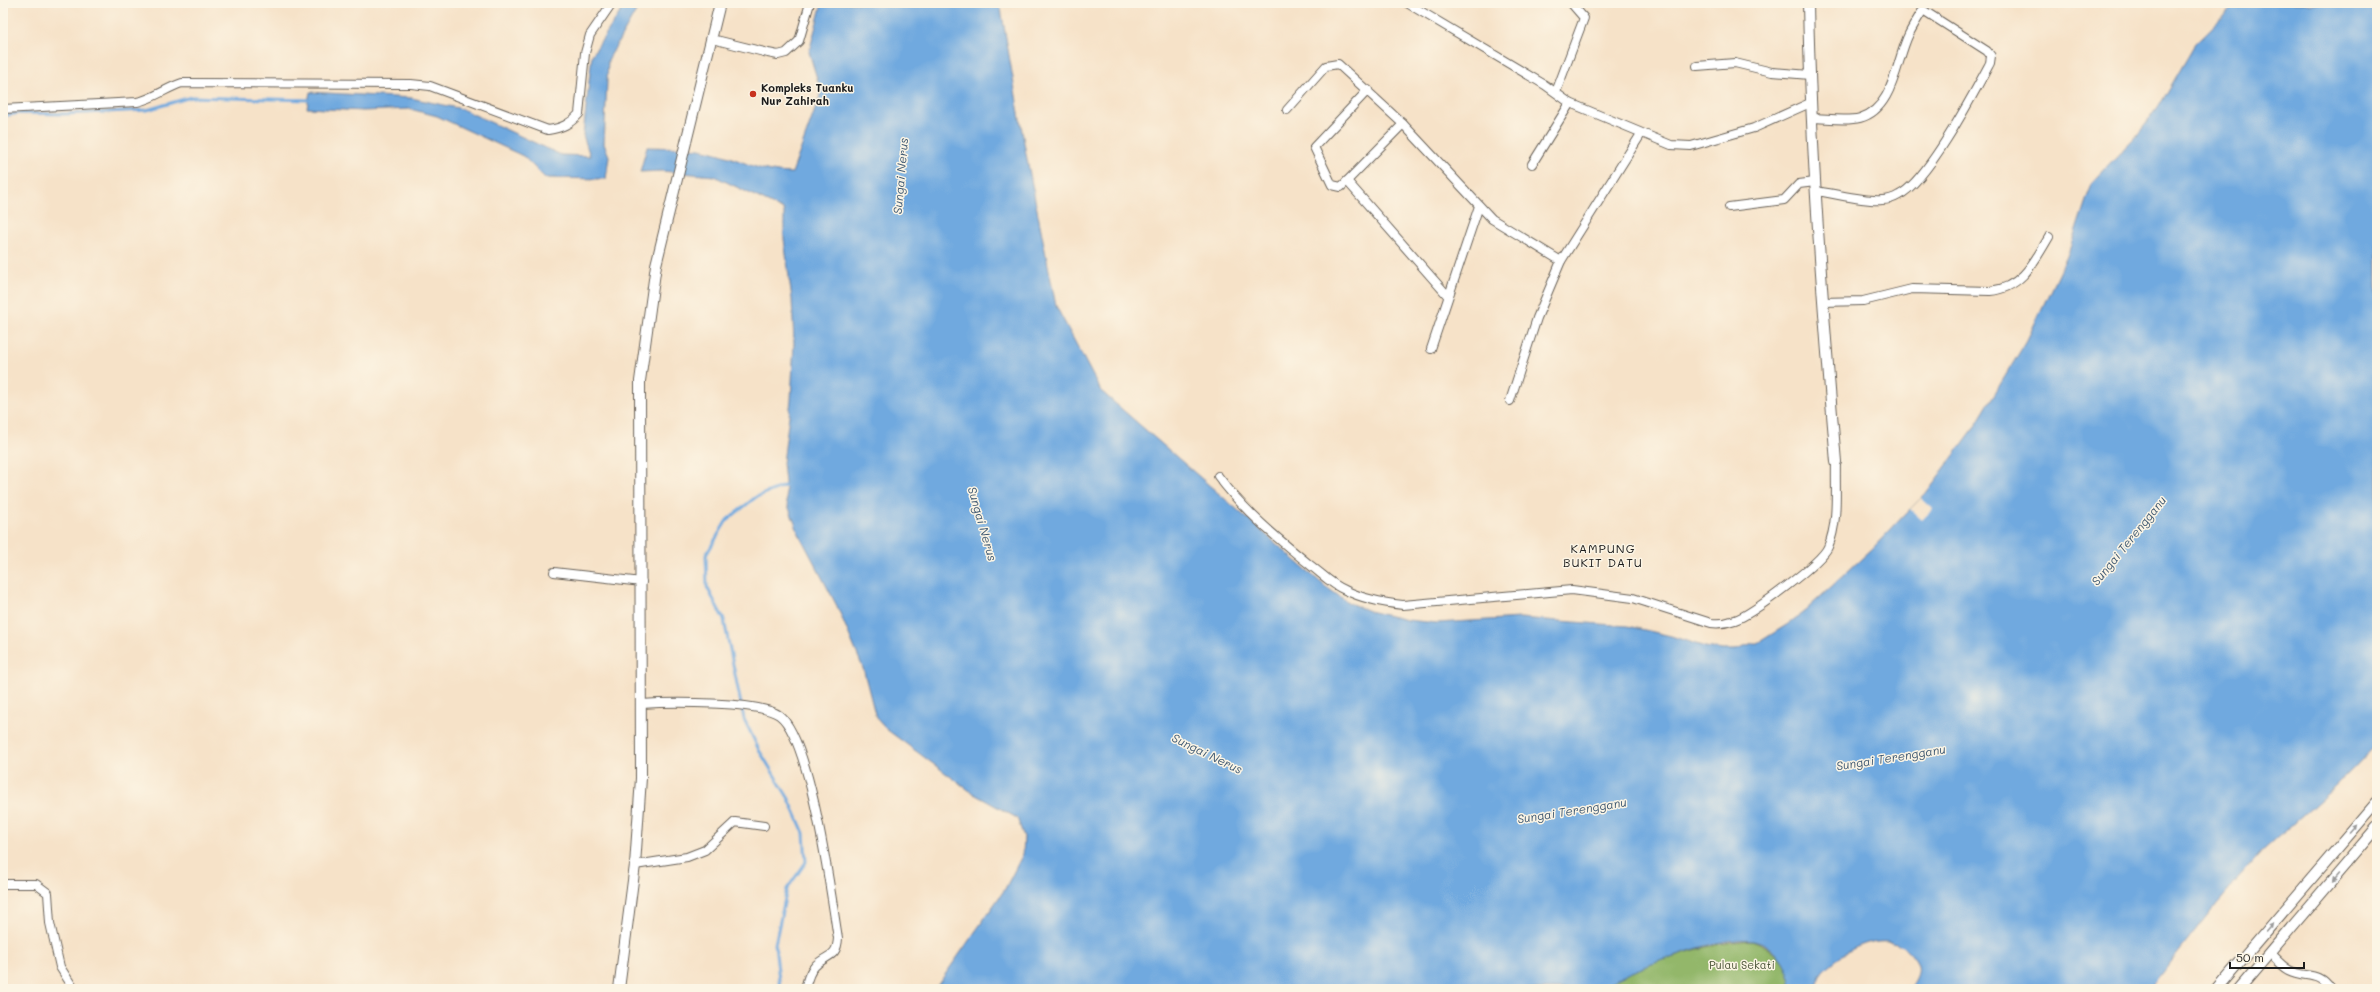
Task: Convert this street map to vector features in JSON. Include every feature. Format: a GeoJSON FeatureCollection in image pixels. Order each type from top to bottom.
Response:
{"type":"FeatureCollection","features":[{"type":"Feature","properties":{"kind":"street"},"geometry":{"type":"LineString","coordinates":[[3,109],[142,101],[182,83],[411,84],[430,86],[548,130],[560,128],[574,120],[579,114],[585,54],[590,35],[612,3]]}},
{"type":"Feature","properties":{"kind":"street"},"geometry":{"type":"LineString","coordinates":[[619,989],[635,865],[641,778],[642,582],[640,381],[656,265],[720,3]]}},
{"type":"Feature","properties":{"kind":"street"},"geometry":{"type":"LineString","coordinates":[[712,39],[778,55],[786,53],[799,41],[810,3]]}},
{"type":"Feature","properties":{"kind":"street"},"geometry":{"type":"LineString","coordinates":[[1407,3],[1556,92],[1570,103],[1641,134],[1671,145],[1691,146],[1754,128],[1810,103]]}},
{"type":"Feature","properties":{"kind":"street"},"geometry":{"type":"LineString","coordinates":[[1556,92],[1584,18],[1571,3]]}},
{"type":"Feature","properties":{"kind":"street"},"geometry":{"type":"LineString","coordinates":[[1218,476],[1228,490],[1267,529],[1332,582],[1344,590],[1383,603],[1403,605],[1572,590],[1633,598],[1711,623],[1722,624],[1736,620],[1754,610],[1816,562],[1827,548],[1832,532],[1835,509],[1836,462],[1815,186],[1810,103],[1808,3]]}},
{"type":"Feature","properties":{"kind":"street"},"geometry":{"type":"LineString","coordinates":[[1729,207],[1784,200],[1799,184],[1815,186],[1876,200],[1893,198],[1907,190],[1924,172],[1950,136],[1990,63],[1991,56],[1987,51],[1923,10],[1908,35],[1888,91],[1874,110],[1860,118],[1811,118]]}},
{"type":"Feature","properties":{"kind":"street"},"geometry":{"type":"LineString","coordinates":[[1287,110],[1326,66],[1331,63],[1338,64],[1404,124],[1479,206],[1507,230],[1561,261]]}},
{"type":"Feature","properties":{"kind":"street"},"geometry":{"type":"LineString","coordinates":[[1697,66],[1735,63],[1772,72],[1810,75]]}},
{"type":"Feature","properties":{"kind":"street"},"geometry":{"type":"LineString","coordinates":[[1368,90],[1314,147],[1332,185],[1341,187],[1347,182],[1404,124]]}},
{"type":"Feature","properties":{"kind":"street"},"geometry":{"type":"LineString","coordinates":[[1532,164],[1570,103]]}},
{"type":"Feature","properties":{"kind":"street"},"geometry":{"type":"LineString","coordinates":[[1510,401],[1537,318],[1561,261],[1641,134]]}},
{"type":"Feature","properties":{"kind":"street"},"geometry":{"type":"LineString","coordinates":[[1347,182],[1448,296]]}},
{"type":"Feature","properties":{"kind":"street"},"geometry":{"type":"LineString","coordinates":[[1430,350],[1479,206]]}},
{"type":"Feature","properties":{"kind":"street"},"geometry":{"type":"LineString","coordinates":[[1823,302],[1868,300],[1912,289],[2003,289],[2014,284],[2026,273],[2049,238]]}},
{"type":"Feature","properties":{"kind":"street"},"geometry":{"type":"LineString","coordinates":[[554,572],[642,582]]}},
{"type":"Feature","properties":{"kind":"street"},"geometry":{"type":"LineString","coordinates":[[641,704],[671,702],[732,705],[780,715],[797,743],[812,788],[838,938],[838,947],[834,954],[815,966],[805,989]]}},
{"type":"Feature","properties":{"kind":"street"},"geometry":{"type":"LineString","coordinates":[[2217,989],[2377,802]]}},
{"type":"Feature","properties":{"kind":"street"},"geometry":{"type":"LineString","coordinates":[[635,865],[687,857],[705,850],[735,822],[764,826]]}},
{"type":"Feature","properties":{"kind":"street"},"geometry":{"type":"LineString","coordinates":[[2239,989],[2377,827]]}},
{"type":"Feature","properties":{"kind":"street"},"geometry":{"type":"LineString","coordinates":[[3,884],[36,884],[48,893],[50,924],[60,967],[74,989]]}},
{"type":"Feature","properties":{"kind":"street"},"geometry":{"type":"LineString","coordinates":[[2270,953],[2291,971],[2322,978],[2332,989]]}},
{"type":"Feature","properties":{"kind":"green space","name":"Pulau Sekati"},"geometry":{"type":"Polygon","coordinates":[[[1752,940],[1768,948],[1780,958],[1788,972],[1792,989],[1596,989],[1633,971],[1672,957],[1712,946],[1752,940]]]}},
{"type":"Feature","properties":{"kind":"water"},"geometry":{"type":"Polygon","coordinates":[[[822,3],[1000,3],[1026,154],[1056,306],[1101,391],[1326,587],[1349,603],[1369,611],[1407,620],[1437,623],[1520,618],[1627,626],[1671,636],[1705,647],[1723,650],[1736,650],[1761,641],[1805,611],[1872,549],[1926,493],[1972,431],[2027,340],[2069,251],[2092,183],[2135,138],[2158,108],[2196,43],[2237,3],[2377,3],[2377,744],[2337,785],[2259,855],[2216,904],[2149,989],[1910,989],[1918,972],[1917,962],[1913,956],[1898,944],[1887,941],[1875,941],[1851,950],[1830,964],[1822,972],[1815,989],[1792,989],[1791,981],[1785,965],[1768,946],[1753,940],[1737,940],[1718,943],[1673,956],[1629,973],[1596,989],[935,989],[1005,889],[1023,854],[1024,837],[1017,818],[974,794],[886,729],[876,718],[863,668],[837,606],[799,534],[787,503],[783,463],[791,400],[794,343],[792,299],[784,239],[784,210],[714,176],[662,171],[640,172],[647,147],[702,149],[769,171],[792,173],[820,96],[819,85],[809,52],[822,3]]]}},
{"type":"Feature","properties":{"kind":"water"},"geometry":{"type":"Polygon","coordinates":[[[625,5],[637,9],[608,60],[604,144],[609,156],[606,179],[545,178],[523,156],[437,116],[410,109],[363,111],[307,108],[310,92],[411,98],[462,109],[561,155],[590,156],[583,135],[592,55],[625,5]]]}},
{"type":"Feature","properties":{"kind":"pier"},"geometry":{"type":"Polygon","coordinates":[[[1921,498],[1933,509],[1922,520],[1910,509],[1921,498]]]}},
{"type":"Feature","properties":{"kind":"waterway"},"geometry":{"type":"LineString","coordinates":[[629,10],[633,3]]}},
{"type":"Feature","properties":{"kind":"waterway"},"geometry":{"type":"LineString","coordinates":[[3,116],[20,113],[65,114],[147,110],[191,97],[311,100]]}},
{"type":"Feature","properties":{"kind":"waterway"},"geometry":{"type":"LineString","coordinates":[[780,989],[775,944],[787,889],[806,862],[804,833],[789,799],[759,750],[744,719],[724,620],[707,587],[706,555],[727,520],[756,497],[789,484]]}},
{"type":"Feature","properties":{"kind":"place","name":"Kompleks Tuanku Nur Zahirah"},"geometry":{"type":"Point","coordinates":[753,94]}},
{"type":"Feature","properties":{"kind":"district","name":"KAMPUNG BUKIT DATU"},"geometry":{"type":"Point","coordinates":[1603,556]}},
{"type":"Feature","properties":{"kind":"water label","name":"Sungai Nerus"},"geometry":{"type":"Point","coordinates":[901,176]}},
{"type":"Feature","properties":{"kind":"water label","name":"Sungai Nerus"},"geometry":{"type":"Point","coordinates":[982,524]}},
{"type":"Feature","properties":{"kind":"water label","name":"Sungai Terengganu"},"geometry":{"type":"Point","coordinates":[2129,541]}},
{"type":"Feature","properties":{"kind":"water label","name":"Sungai Nerus"},"geometry":{"type":"Point","coordinates":[1207,754]}},
{"type":"Feature","properties":{"kind":"water label","name":"Sungai Terengganu"},"geometry":{"type":"Point","coordinates":[1891,758]}},
{"type":"Feature","properties":{"kind":"water label","name":"Sungai Terengganu"},"geometry":{"type":"Point","coordinates":[1572,811]}}]}
